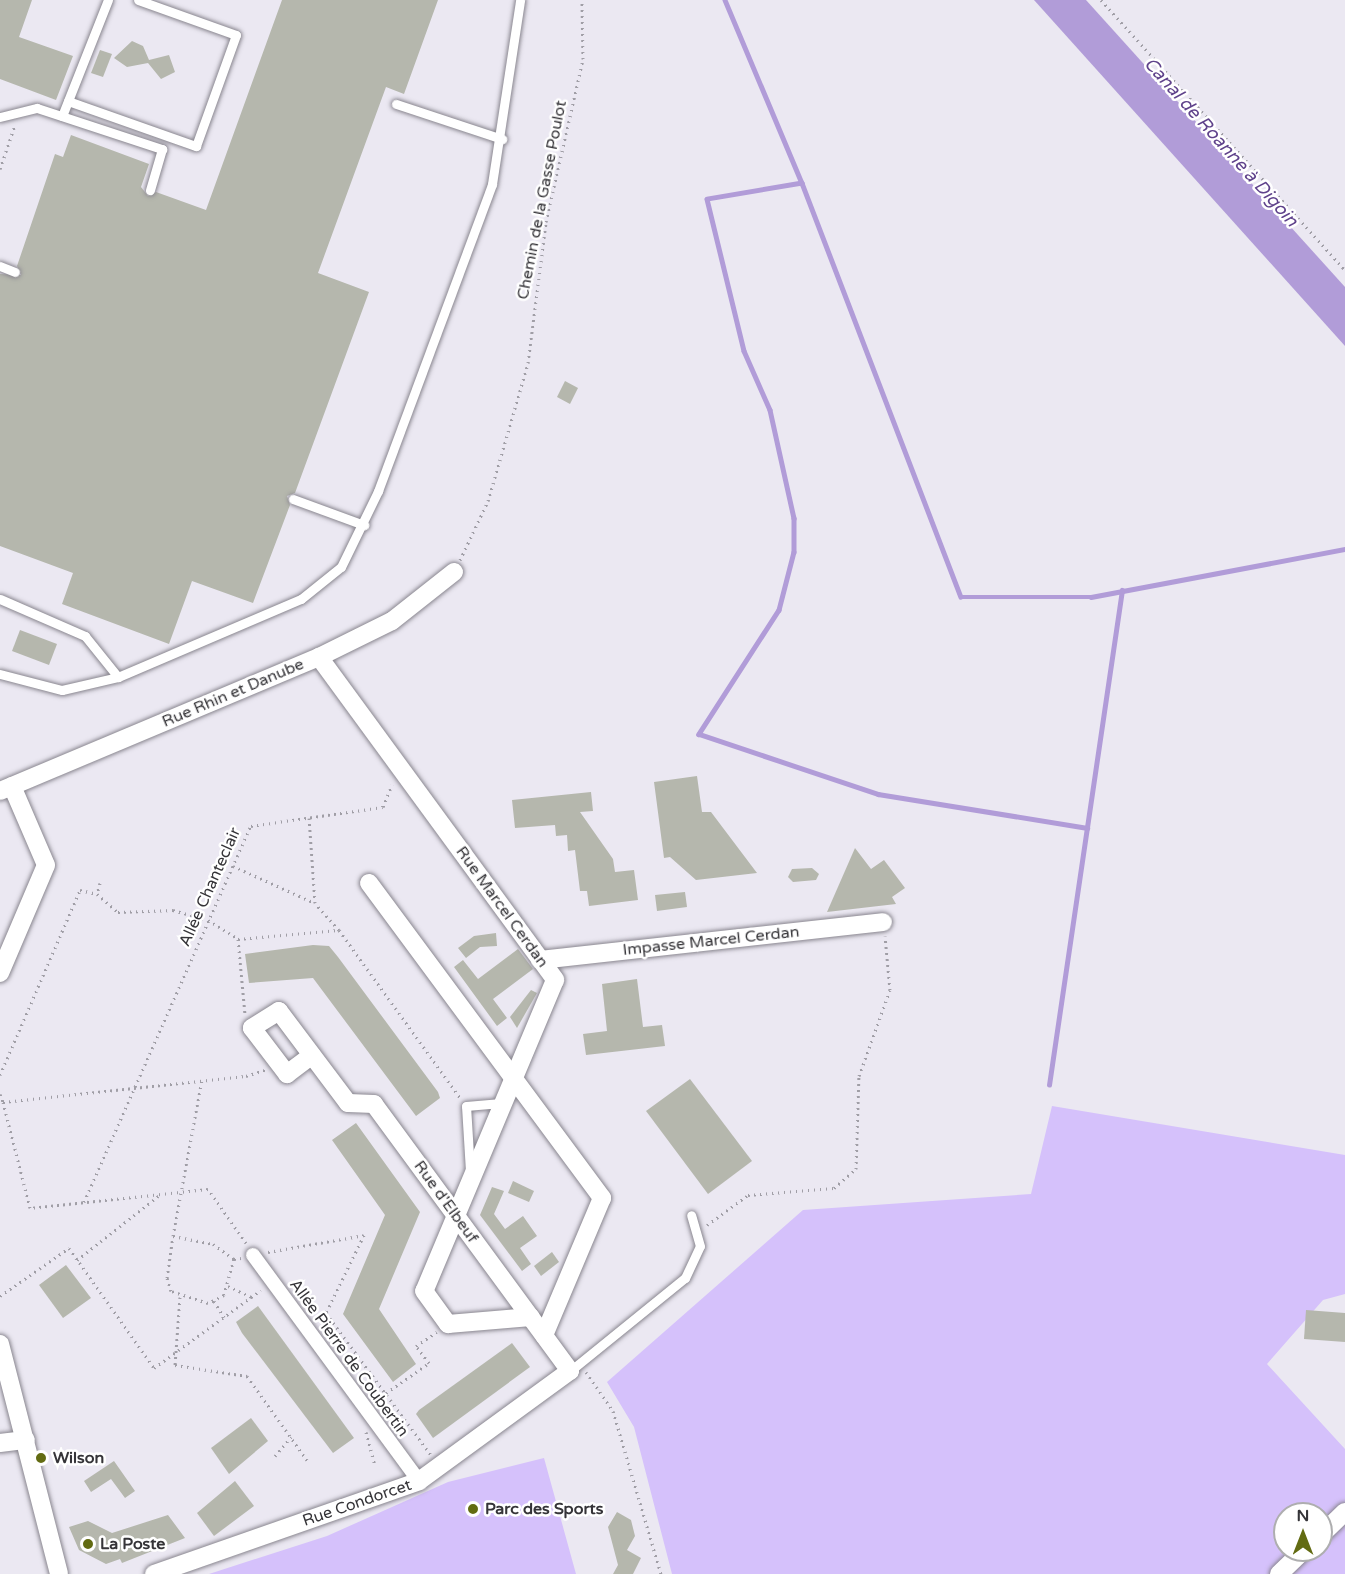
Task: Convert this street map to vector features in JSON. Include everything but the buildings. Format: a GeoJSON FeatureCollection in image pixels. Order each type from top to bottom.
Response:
{"type":"FeatureCollection","features":[{"type":"Feature","properties":{"kind":"street","name":"Rue Rhin et Danube"},"geometry":{"type":"LineString","coordinates":[[6,788],[319,657],[392,621],[454,572]]}},
{"type":"Feature","properties":{"kind":"street","name":"Rue Marcel Cerdan"},"geometry":{"type":"LineString","coordinates":[[319,657],[555,980],[424,1291],[448,1324]]}},
{"type":"Feature","properties":{"kind":"street"},"geometry":{"type":"LineString","coordinates":[[0,973],[5,949],[46,865],[6,788]]}},
{"type":"Feature","properties":{"kind":"street"},"geometry":{"type":"LineString","coordinates":[[369,883],[602,1198],[544,1335]]}},
{"type":"Feature","properties":{"kind":"street","name":"Impasse Marcel Cerdan"},"geometry":{"type":"LineString","coordinates":[[540,960],[882,922]]}},
{"type":"Feature","properties":{"kind":"street"},"geometry":{"type":"LineString","coordinates":[[279,1011],[312,1055],[287,1074],[252,1028],[279,1011]]}},
{"type":"Feature","properties":{"kind":"street","name":"Rue d'Elbeuf"},"geometry":{"type":"LineString","coordinates":[[312,1055],[348,1103],[374,1104],[544,1335],[575,1367]]}},
{"type":"Feature","properties":{"kind":"street","name":"Allée Pierre de Coubertin"},"geometry":{"type":"LineString","coordinates":[[254,1255],[419,1481]]}},
{"type":"Feature","properties":{"kind":"street"},"geometry":{"type":"LineString","coordinates":[[448,1324],[531,1317]]}},
{"type":"Feature","properties":{"kind":"street"},"geometry":{"type":"LineString","coordinates":[[0,1344],[59,1574]]}},
{"type":"Feature","properties":{"kind":"street","name":"Rue Condorcet"},"geometry":{"type":"LineString","coordinates":[[154,1574],[419,1481],[575,1367]]}},
{"type":"Feature","properties":{"kind":"street"},"geometry":{"type":"LineString","coordinates":[[0,1443],[26,1440]]}},
{"type":"Feature","properties":{"kind":"street"},"geometry":{"type":"LineString","coordinates":[[1333,1524],[1345,1512]]}},
{"type":"Feature","properties":{"kind":"street"},"geometry":{"type":"LineString","coordinates":[[1279,1574],[1292,1562]]}},
{"type":"Feature","properties":{"kind":"lane"},"geometry":{"type":"LineString","coordinates":[[62,116],[108,0]]}},
{"type":"Feature","properties":{"kind":"lane"},"geometry":{"type":"LineString","coordinates":[[68,101],[196,146],[236,35],[138,0]]}},
{"type":"Feature","properties":{"kind":"lane"},"geometry":{"type":"LineString","coordinates":[[0,674],[62,690],[118,677],[302,599],[340,567],[364,525],[492,184],[502,139],[520,0]]}},
{"type":"Feature","properties":{"kind":"lane"},"geometry":{"type":"LineString","coordinates":[[396,104],[502,139]]}},
{"type":"Feature","properties":{"kind":"lane"},"geometry":{"type":"LineString","coordinates":[[0,117],[20,109],[62,116],[162,149],[150,190]]}},
{"type":"Feature","properties":{"kind":"lane"},"geometry":{"type":"LineString","coordinates":[[0,267],[15,272]]}},
{"type":"Feature","properties":{"kind":"lane"},"geometry":{"type":"LineString","coordinates":[[293,500],[364,525]]}},
{"type":"Feature","properties":{"kind":"lane"},"geometry":{"type":"LineString","coordinates":[[0,599],[85,636],[118,677]]}},
{"type":"Feature","properties":{"kind":"lane"},"geometry":{"type":"LineString","coordinates":[[471,1182],[466,1106],[504,1103]]}},
{"type":"Feature","properties":{"kind":"lane"},"geometry":{"type":"LineString","coordinates":[[575,1367],[685,1278],[696,1262],[699,1233],[691,1215]]}},
{"type":"Feature","properties":{"kind":"path","name":"Chemin de la Gasse Poulot"},"geometry":{"type":"LineString","coordinates":[[454,572],[488,501],[528,363],[546,222],[583,59],[582,0]]}},
{"type":"Feature","properties":{"kind":"path"},"geometry":{"type":"LineString","coordinates":[[1101,0],[1345,270]]}},
{"type":"Feature","properties":{"kind":"path"},"geometry":{"type":"LineString","coordinates":[[0,169],[20,109]]}},
{"type":"Feature","properties":{"kind":"path","name":"Allée Chanteclair"},"geometry":{"type":"LineString","coordinates":[[84,1202],[251,826],[383,807],[400,766]]}},
{"type":"Feature","properties":{"kind":"path"},"geometry":{"type":"LineString","coordinates":[[309,818],[315,903]]}},
{"type":"Feature","properties":{"kind":"path"},"geometry":{"type":"LineString","coordinates":[[233,866],[315,903],[339,930],[466,1106]]}},
{"type":"Feature","properties":{"kind":"path"},"geometry":{"type":"LineString","coordinates":[[97,894],[100,883]]}},
{"type":"Feature","properties":{"kind":"path"},"geometry":{"type":"LineString","coordinates":[[0,1075],[80,890],[97,894],[118,912],[173,910],[208,920],[238,939],[339,930]]}},
{"type":"Feature","properties":{"kind":"path"},"geometry":{"type":"LineString","coordinates":[[699,1233],[748,1195],[834,1188],[856,1169],[858,1076],[890,990],[882,922]]}},
{"type":"Feature","properties":{"kind":"path"},"geometry":{"type":"LineString","coordinates":[[238,939],[246,1019],[252,1028]]}},
{"type":"Feature","properties":{"kind":"path"},"geometry":{"type":"LineString","coordinates":[[3,1102],[246,1076],[278,1063]]}},
{"type":"Feature","properties":{"kind":"path"},"geometry":{"type":"LineString","coordinates":[[202,1080],[167,1278],[171,1291],[180,1297],[214,1300]]}},
{"type":"Feature","properties":{"kind":"path"},"geometry":{"type":"LineString","coordinates":[[0,1094],[30,1208],[207,1188],[254,1255],[364,1235],[326,1313],[440,1466]]}},
{"type":"Feature","properties":{"kind":"path"},"geometry":{"type":"LineString","coordinates":[[77,1260],[162,1193]]}},
{"type":"Feature","properties":{"kind":"path"},"geometry":{"type":"LineString","coordinates":[[173,1236],[225,1251]]}},
{"type":"Feature","properties":{"kind":"path"},"geometry":{"type":"LineString","coordinates":[[0,1296],[69,1248],[154,1368],[273,1282]]}},
{"type":"Feature","properties":{"kind":"path"},"geometry":{"type":"LineString","coordinates":[[214,1300],[228,1286],[234,1259]]}},
{"type":"Feature","properties":{"kind":"path"},"geometry":{"type":"LineString","coordinates":[[228,1286],[252,1297]]}},
{"type":"Feature","properties":{"kind":"path"},"geometry":{"type":"LineString","coordinates":[[180,1297],[172,1355],[175,1365],[247,1376],[309,1463]]}},
{"type":"Feature","properties":{"kind":"path"},"geometry":{"type":"LineString","coordinates":[[214,1300],[224,1317]]}},
{"type":"Feature","properties":{"kind":"path"},"geometry":{"type":"LineString","coordinates":[[386,1393],[429,1363],[416,1346],[448,1324]]}},
{"type":"Feature","properties":{"kind":"path"},"geometry":{"type":"LineString","coordinates":[[575,1367],[613,1411],[661,1574]]}},
{"type":"Feature","properties":{"kind":"path"},"geometry":{"type":"LineString","coordinates":[[375,1465],[362,1434],[378,1425]]}},
{"type":"Feature","properties":{"kind":"path"},"geometry":{"type":"LineString","coordinates":[[275,1456],[291,1437]]}},
{"type":"Feature","properties":{"kind":"shaded area"},"geometry":{"type":"Polygon","coordinates":[[[1034,0],[1086,0],[1345,287],[1345,346],[1034,0]]]}},
{"type":"Feature","properties":{"kind":"shaded area"},"geometry":{"type":"Polygon","coordinates":[[[1052,1106],[1345,1155],[1345,1294],[1323,1300],[1267,1364],[1345,1449],[1345,1574],[672,1574],[634,1427],[607,1382],[803,1210],[1031,1194],[1052,1106]]]}},
{"type":"Feature","properties":{"kind":"shaded area","name":"Parc des Sports"},"geometry":{"type":"Polygon","coordinates":[[[544,1458],[576,1574],[209,1574],[327,1536],[448,1482],[544,1458]]]}},
{"type":"Feature","properties":{"kind":"waterway"},"geometry":{"type":"LineString","coordinates":[[725,0],[802,183],[707,199],[744,351],[770,410],[794,518],[794,552],[779,610],[699,734],[878,794],[1087,828]]}},
{"type":"Feature","properties":{"kind":"waterway"},"geometry":{"type":"LineString","coordinates":[[802,183],[961,597],[1091,597],[1345,549]]}},
{"type":"Feature","properties":{"kind":"waterway"},"geometry":{"type":"LineString","coordinates":[[1049,1085],[1122,590]]}},
{"type":"Feature","properties":{"kind":"place","name":"Wilson"},"geometry":{"type":"Point","coordinates":[41,1458]}},
{"type":"Feature","properties":{"kind":"place","name":"Parc des Sports"},"geometry":{"type":"Point","coordinates":[473,1509]}},
{"type":"Feature","properties":{"kind":"place","name":"La Poste"},"geometry":{"type":"Point","coordinates":[88,1544]}},
{"type":"Feature","properties":{"kind":"water label","name":"Canal de Roanne à Digoin"},"geometry":{"type":"Point","coordinates":[1221,142]}}]}
